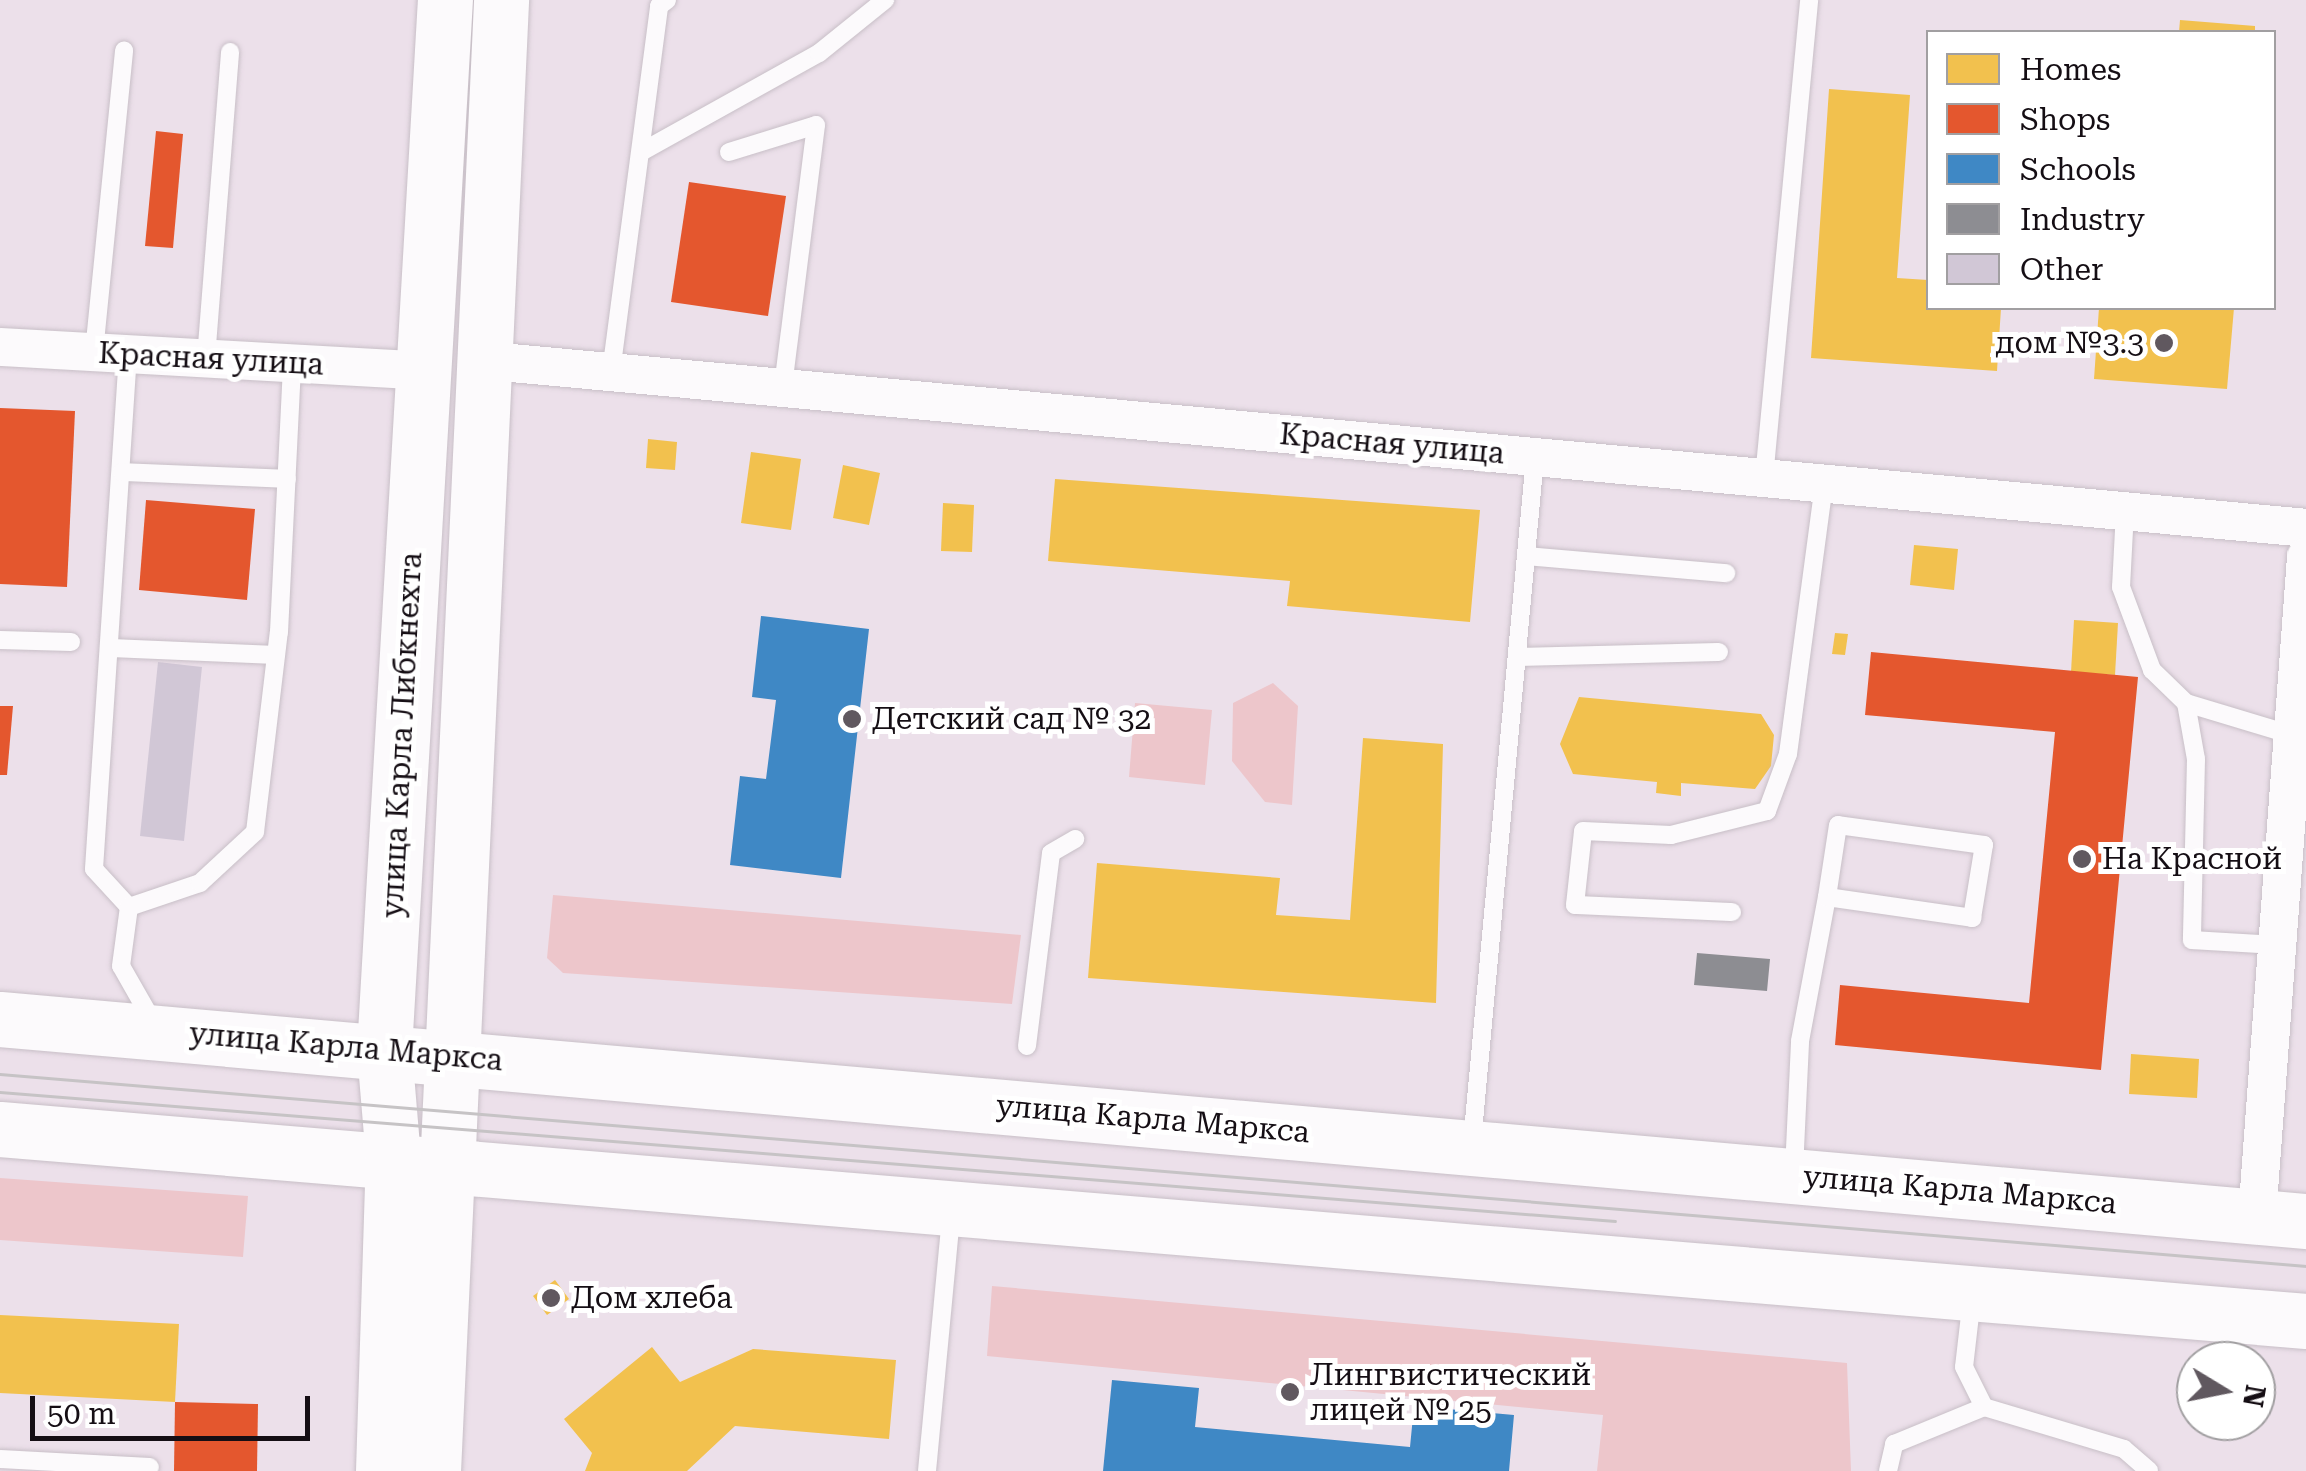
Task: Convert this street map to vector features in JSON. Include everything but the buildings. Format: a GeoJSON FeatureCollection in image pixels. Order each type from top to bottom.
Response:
{"type":"FeatureCollection","features":[{"type":"Feature","properties":{"kind":"main road","name":"улица Карла Либкнехта"},"geometry":{"type":"LineString","coordinates":[[432,1471],[418,1160],[384,1050],[445,0]]}},
{"type":"Feature","properties":{"kind":"main road","name":"улица Карла Либкнехта"},"geometry":{"type":"LineString","coordinates":[[383,1471],[418,1160],[445,1055],[501,0]]}},
{"type":"Feature","properties":{"kind":"main road","name":"улица Карла Маркса"},"geometry":{"type":"LineString","coordinates":[[0,1020],[445,1055],[2282,1219]]}},
{"type":"Feature","properties":{"kind":"main road"},"geometry":{"type":"LineString","coordinates":[[0,1129],[418,1160],[2306,1321]]}},
{"type":"Feature","properties":{"kind":"street","name":"Красная улица"},"geometry":{"type":"LineString","coordinates":[[0,347],[422,371]]}},
{"type":"Feature","properties":{"kind":"street","name":"Красная улица"},"geometry":{"type":"LineString","coordinates":[[479,360],[2306,528]]}},
{"type":"Feature","properties":{"kind":"street"},"geometry":{"type":"LineString","coordinates":[[2282,1219],[2276,945],[2306,556]]}},
{"type":"Feature","properties":{"kind":"lane"},"geometry":{"type":"LineString","coordinates":[[643,151],[818,52],[885,0]]}},
{"type":"Feature","properties":{"kind":"lane"},"geometry":{"type":"LineString","coordinates":[[1764,478],[1809,0]]}},
{"type":"Feature","properties":{"kind":"lane"},"geometry":{"type":"LineString","coordinates":[[611,372],[662,2]]}},
{"type":"Feature","properties":{"kind":"lane"},"geometry":{"type":"LineString","coordinates":[[124,50],[111,353],[122,472],[94,868],[129,907],[121,966],[158,1030]]}},
{"type":"Feature","properties":{"kind":"lane"},"geometry":{"type":"LineString","coordinates":[[206,358],[230,52]]}},
{"type":"Feature","properties":{"kind":"lane"},"geometry":{"type":"LineString","coordinates":[[729,152],[816,125],[774,387]]}},
{"type":"Feature","properties":{"kind":"lane"},"geometry":{"type":"LineString","coordinates":[[129,907],[200,882],[255,832],[276,656],[292,363]]}},
{"type":"Feature","properties":{"kind":"lane"},"geometry":{"type":"LineString","coordinates":[[1472,1147],[1535,457]]}},
{"type":"Feature","properties":{"kind":"lane"},"geometry":{"type":"LineString","coordinates":[[122,472],[287,480]]}},
{"type":"Feature","properties":{"kind":"lane"},"geometry":{"type":"LineString","coordinates":[[1732,912],[1575,904],[1583,831],[1672,835],[1767,812],[1788,754],[1824,484]]}},
{"type":"Feature","properties":{"kind":"lane"},"geometry":{"type":"LineString","coordinates":[[2125,511],[2120,587],[2152,670],[2186,703],[2292,736]]}},
{"type":"Feature","properties":{"kind":"lane"},"geometry":{"type":"LineString","coordinates":[[1526,556],[1726,573]]}},
{"type":"Feature","properties":{"kind":"lane"},"geometry":{"type":"LineString","coordinates":[[0,640],[71,642]]}},
{"type":"Feature","properties":{"kind":"lane"},"geometry":{"type":"LineString","coordinates":[[110,648],[276,656]]}},
{"type":"Feature","properties":{"kind":"lane"},"geometry":{"type":"LineString","coordinates":[[1517,657],[1720,652]]}},
{"type":"Feature","properties":{"kind":"lane"},"geometry":{"type":"LineString","coordinates":[[2186,703],[2196,760],[2192,940],[2276,945]]}},
{"type":"Feature","properties":{"kind":"lane"},"geometry":{"type":"LineString","coordinates":[[1794,1176],[1800,1040],[1838,825],[1984,844],[1972,918],[1828,897]]}},
{"type":"Feature","properties":{"kind":"lane"},"geometry":{"type":"LineString","coordinates":[[1027,1046],[1051,853],[1075,838]]}},
{"type":"Feature","properties":{"kind":"lane"},"geometry":{"type":"LineString","coordinates":[[927,1471],[952,1205]]}},
{"type":"Feature","properties":{"kind":"lane"},"geometry":{"type":"LineString","coordinates":[[1972,1292],[1964,1367],[1984,1407]]}},
{"type":"Feature","properties":{"kind":"lane"},"geometry":{"type":"LineString","coordinates":[[1888,1471],[1894,1444],[1984,1407],[2124,1449],[2149,1471]]}},
{"type":"Feature","properties":{"kind":"lane"},"geometry":{"type":"LineString","coordinates":[[0,1459],[150,1467]]}},
{"type":"Feature","properties":{"kind":"shaded area"},"geometry":{"type":"Polygon","coordinates":[[[1273,683],[1298,706],[1292,805],[1265,802],[1232,761],[1233,703],[1273,683]]]}},
{"type":"Feature","properties":{"kind":"shaded area"},"geometry":{"type":"Polygon","coordinates":[[[1135,703],[1212,710],[1205,785],[1129,777],[1135,703]]]}},
{"type":"Feature","properties":{"kind":"shaded area"},"geometry":{"type":"Polygon","coordinates":[[[553,895],[1021,935],[1012,1004],[563,973],[547,958],[553,895]]]}},
{"type":"Feature","properties":{"kind":"shaded area"},"geometry":{"type":"Polygon","coordinates":[[[0,1178],[248,1196],[243,1257],[0,1240],[0,1178]]]}},
{"type":"Feature","properties":{"kind":"shaded area"},"geometry":{"type":"Polygon","coordinates":[[[992,1286],[1847,1363],[1851,1471],[1597,1471],[1603,1415],[987,1356],[992,1286]]]}},
{"type":"Feature","properties":{"kind":"tram line"},"geometry":{"type":"LineString","coordinates":[[0,1074],[2306,1266]]}},
{"type":"Feature","properties":{"kind":"tram line"},"geometry":{"type":"LineString","coordinates":[[0,1092],[1615,1221]]}},
{"type":"Feature","properties":{"kind":"place","name":"дом №3.3"},"geometry":{"type":"Point","coordinates":[2164,343]}},
{"type":"Feature","properties":{"kind":"place","name":"Детский сад № 32"},"geometry":{"type":"Point","coordinates":[852,719]}},
{"type":"Feature","properties":{"kind":"place","name":"На Красной"},"geometry":{"type":"Point","coordinates":[2082,859]}},
{"type":"Feature","properties":{"kind":"place","name":"Дом хлеба"},"geometry":{"type":"Point","coordinates":[551,1298]}},
{"type":"Feature","properties":{"kind":"place","name":"Лингвистический лицей № 25"},"geometry":{"type":"Point","coordinates":[1290,1392]}}]}
